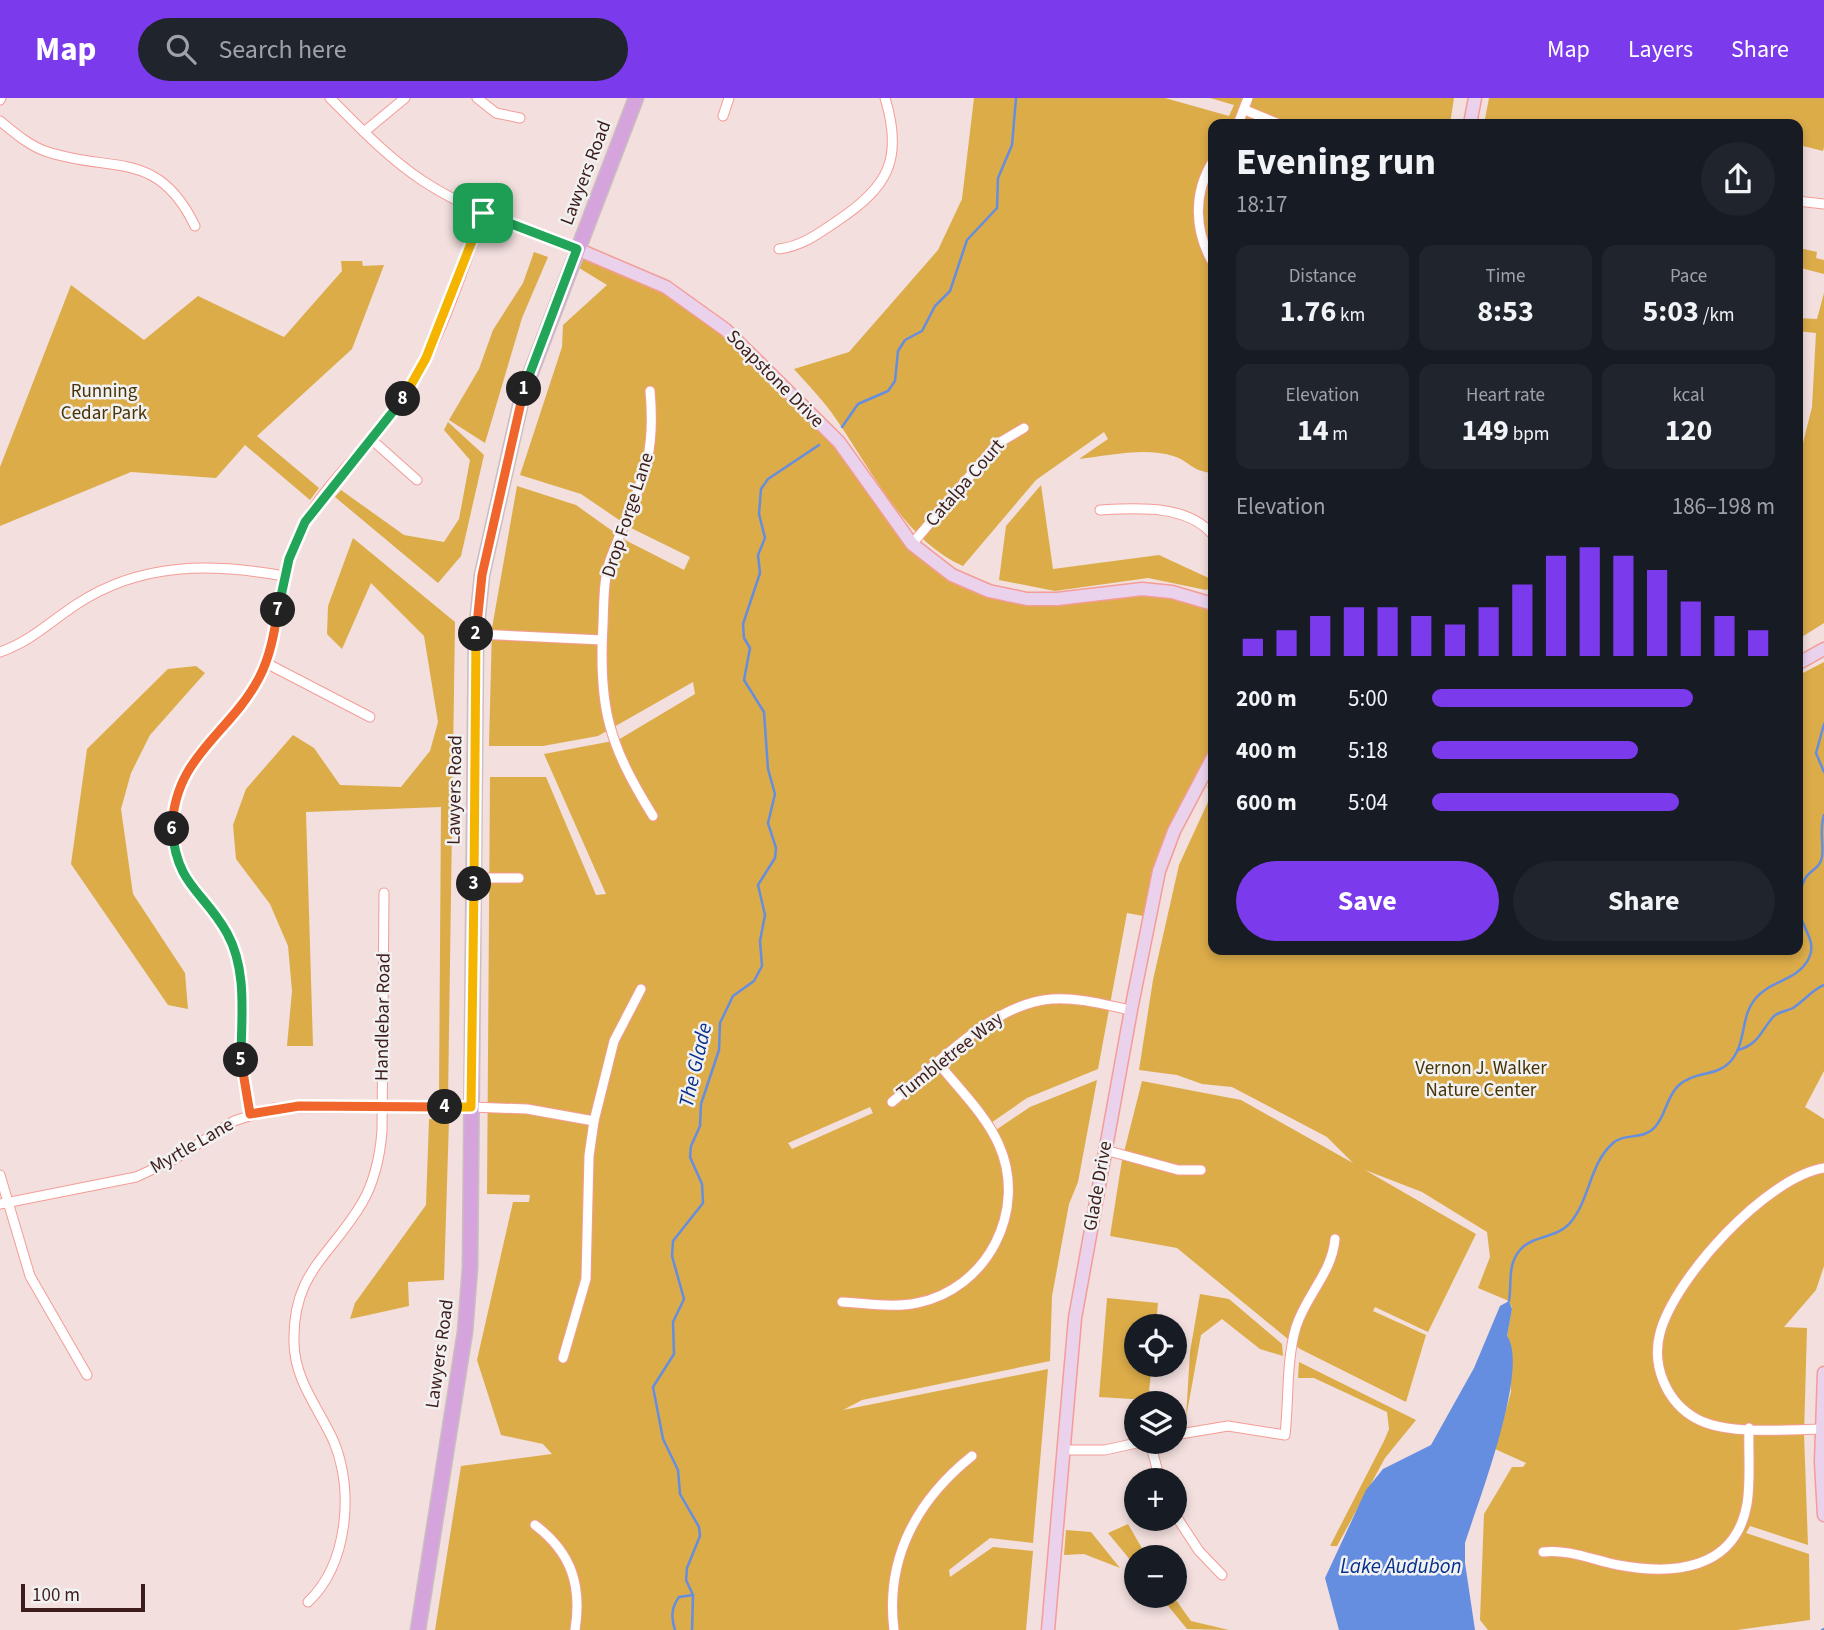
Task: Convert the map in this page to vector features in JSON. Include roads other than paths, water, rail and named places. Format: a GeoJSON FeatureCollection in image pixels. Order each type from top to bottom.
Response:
{"type":"FeatureCollection","features":[{"type":"Feature","properties":{"kind":"main road","name":"Lawyers Road"},"geometry":{"type":"LineString","coordinates":[[418,1630],[467,1313],[476,634],[482,575],[523,393],[636,98]]}},
{"type":"Feature","properties":{"kind":"street","name":"Soapstone Drive"},"geometry":{"type":"LineString","coordinates":[[330,98],[421,180],[483,213],[666,287],[726,330],[839,442],[912,544],[962,580],[1010,596],[1057,599],[1111,591],[1152,590],[1182,594],[1208,602]]}},
{"type":"Feature","properties":{"kind":"street"},"geometry":{"type":"LineString","coordinates":[[365,132],[405,98]]}},
{"type":"Feature","properties":{"kind":"street"},"geometry":{"type":"LineString","coordinates":[[477,98],[496,113],[520,118]]}},
{"type":"Feature","properties":{"kind":"street"},"geometry":{"type":"LineString","coordinates":[[723,116],[730,98]]}},
{"type":"Feature","properties":{"kind":"street"},"geometry":{"type":"LineString","coordinates":[[779,249],[808,241],[865,203],[879,188],[888,167],[890,153],[885,98]]}},
{"type":"Feature","properties":{"kind":"street"},"geometry":{"type":"LineString","coordinates":[[1240,119],[1248,98]]}},
{"type":"Feature","properties":{"kind":"street"},"geometry":{"type":"LineString","coordinates":[[1471,119],[1475,98]]}},
{"type":"Feature","properties":{"kind":"street"},"geometry":{"type":"LineString","coordinates":[[1245,110],[1267,119]]}},
{"type":"Feature","properties":{"kind":"street"},"geometry":{"type":"LineString","coordinates":[[0,121],[29,144],[44,151],[122,164],[149,173],[172,191],[195,226]]}},
{"type":"Feature","properties":{"kind":"street"},"geometry":{"type":"LineString","coordinates":[[1208,171],[1202,183],[1198,208],[1201,236],[1208,251]]}},
{"type":"Feature","properties":{"kind":"street"},"geometry":{"type":"LineString","coordinates":[[1803,202],[1824,204]]}},
{"type":"Feature","properties":{"kind":"street"},"geometry":{"type":"LineString","coordinates":[[250,1114],[241,1062],[242,988],[239,963],[227,933],[182,871],[173,843],[175,800],[186,772],[247,696],[266,663],[284,576],[296,540],[316,505],[404,398],[426,358],[483,213]]}},
{"type":"Feature","properties":{"kind":"street","name":"Drop Forge Lane"},"geometry":{"type":"LineString","coordinates":[[650,391],[652,428],[649,462],[608,567],[601,684],[608,726],[623,767],[653,816]]}},
{"type":"Feature","properties":{"kind":"street","name":"Catalpa Court"},"geometry":{"type":"LineString","coordinates":[[912,544],[997,444],[1024,428]]}},
{"type":"Feature","properties":{"kind":"street"},"geometry":{"type":"LineString","coordinates":[[372,439],[417,480]]}},
{"type":"Feature","properties":{"kind":"street"},"geometry":{"type":"LineString","coordinates":[[1100,510],[1130,508],[1168,512],[1193,519],[1208,531]]}},
{"type":"Feature","properties":{"kind":"street"},"geometry":{"type":"LineString","coordinates":[[0,652],[24,642],[99,591],[139,576],[205,566],[284,576]]}},
{"type":"Feature","properties":{"kind":"street"},"geometry":{"type":"LineString","coordinates":[[476,634],[602,640]]}},
{"type":"Feature","properties":{"kind":"street"},"geometry":{"type":"LineString","coordinates":[[1803,661],[1824,649]]}},
{"type":"Feature","properties":{"kind":"street"},"geometry":{"type":"LineString","coordinates":[[266,663],[370,717]]}},
{"type":"Feature","properties":{"kind":"street","name":"Glade Drive"},"geometry":{"type":"LineString","coordinates":[[1048,1630],[1079,1292],[1105,1150],[1159,871],[1174,831],[1208,766]]}},
{"type":"Feature","properties":{"kind":"street"},"geometry":{"type":"LineString","coordinates":[[474,877],[519,878]]}},
{"type":"Feature","properties":{"kind":"street","name":"Handlebar Road"},"geometry":{"type":"LineString","coordinates":[[308,1602],[327,1577],[336,1551],[345,1494],[334,1442],[300,1375],[294,1345],[296,1315],[313,1267],[357,1211],[371,1183],[380,1148],[384,893]]}},
{"type":"Feature","properties":{"kind":"street"},"geometry":{"type":"LineString","coordinates":[[563,1358],[586,1279],[589,1156],[594,1121],[614,1041],[641,989]]}},
{"type":"Feature","properties":{"kind":"street","name":"Tumbletree Way"},"geometry":{"type":"LineString","coordinates":[[892,1102],[995,1018],[1023,1004],[1069,999],[1131,1010]]}},
{"type":"Feature","properties":{"kind":"street"},"geometry":{"type":"LineString","coordinates":[[842,1302],[908,1304],[936,1297],[974,1273],[1000,1235],[1010,1190],[1006,1162],[988,1125],[939,1063]]}},
{"type":"Feature","properties":{"kind":"street","name":"Myrtle Lane"},"geometry":{"type":"LineString","coordinates":[[3,1203],[136,1177],[173,1160],[250,1114],[299,1106],[471,1107],[540,1111],[594,1121]]}},
{"type":"Feature","properties":{"kind":"street"},"geometry":{"type":"LineString","coordinates":[[1105,1150],[1178,1170],[1201,1170]]}},
{"type":"Feature","properties":{"kind":"street"},"geometry":{"type":"LineString","coordinates":[[1823,1429],[1749,1428],[1709,1424],[1677,1403],[1660,1372],[1660,1334],[1689,1280],[1729,1231],[1787,1180],[1824,1168]]}},
{"type":"Feature","properties":{"kind":"street"},"geometry":{"type":"LineString","coordinates":[[0,1175],[3,1203],[30,1276],[87,1374]]}},
{"type":"Feature","properties":{"kind":"street"},"geometry":{"type":"LineString","coordinates":[[1187,1433],[1228,1426],[1285,1435],[1293,1342],[1303,1311],[1332,1260],[1335,1239]]}},
{"type":"Feature","properties":{"kind":"street"},"geometry":{"type":"LineString","coordinates":[[1824,1373],[1824,1515]]}},
{"type":"Feature","properties":{"kind":"street"},"geometry":{"type":"LineString","coordinates":[[1543,1552],[1566,1551],[1614,1564],[1653,1569],[1689,1568],[1714,1556],[1732,1539],[1744,1516],[1748,1491],[1749,1428]]}},
{"type":"Feature","properties":{"kind":"street"},"geometry":{"type":"LineString","coordinates":[[1063,1450],[1105,1450],[1124,1446]]}},
{"type":"Feature","properties":{"kind":"street"},"geometry":{"type":"LineString","coordinates":[[894,1630],[893,1582],[908,1532],[933,1491],[972,1456]]}},
{"type":"Feature","properties":{"kind":"street"},"geometry":{"type":"LineString","coordinates":[[535,1525],[555,1545],[574,1577],[578,1596],[575,1630]]}},
{"type":"Feature","properties":{"kind":"street"},"geometry":{"type":"LineString","coordinates":[[1186,1531],[1199,1551],[1222,1575]]}},
{"type":"Feature","properties":{"kind":"water","name":"Lake Audubon"},"geometry":{"type":"Polygon","coordinates":[[[1509,1301],[1512,1309],[1507,1336],[1512,1352],[1512,1376],[1507,1405],[1500,1436],[1465,1543],[1465,1563],[1475,1630],[1339,1630],[1325,1578],[1366,1490],[1383,1469],[1431,1445],[1474,1368],[1500,1306],[1509,1301]]]}},
{"type":"Feature","properties":{"kind":"waterway","name":"The Glade"},"geometry":{"type":"LineString","coordinates":[[842,427],[858,404],[888,391],[895,381],[898,351],[905,340],[922,331],[935,306],[950,291],[967,240],[997,208],[998,178],[1012,145],[1016,98]]}},
{"type":"Feature","properties":{"kind":"waterway","name":"The Glade"},"geometry":{"type":"LineString","coordinates":[[692,1630],[693,1595],[686,1580],[687,1568],[700,1536],[699,1527],[680,1494],[678,1470],[663,1439],[653,1387],[674,1354],[673,1322],[684,1299],[672,1256],[673,1241],[703,1203],[702,1184],[690,1157],[691,1146],[700,1126],[701,1104],[719,1050],[720,1023],[733,996],[754,981],[762,966],[760,941],[765,915],[758,885],[775,858],[776,848],[768,823],[775,794],[768,769],[764,712],[744,680],[750,648],[744,638],[743,624],[760,573],[758,555],[765,538],[759,514],[761,489],[768,479],[819,445]]}},
{"type":"Feature","properties":{"kind":"waterway"},"geometry":{"type":"LineString","coordinates":[[1824,724],[1816,753],[1824,772]]}},
{"type":"Feature","properties":{"kind":"waterway"},"geometry":{"type":"LineString","coordinates":[[1803,884],[1821,861],[1824,815]]}},
{"type":"Feature","properties":{"kind":"waterway"},"geometry":{"type":"LineString","coordinates":[[1509,1301],[1512,1268],[1516,1256],[1525,1245],[1558,1232],[1570,1223],[1582,1204],[1604,1152],[1617,1140],[1645,1134],[1655,1127],[1674,1091],[1684,1081],[1718,1070],[1730,1062],[1739,1047],[1747,1014],[1755,999],[1768,988],[1798,971],[1809,958],[1811,945],[1803,922]]}},
{"type":"Feature","properties":{"kind":"waterway"},"geometry":{"type":"LineString","coordinates":[[1738,1050],[1755,1041],[1775,1015],[1793,1008],[1824,985]]}},
{"type":"Feature","properties":{"kind":"waterway","name":"The Glade"},"geometry":{"type":"LineString","coordinates":[[675,1630],[672,1613],[676,1601],[679,1597],[693,1595]]}},
{"type":"Feature","properties":{"kind":"park label","name":"Running Cedar Park"},"geometry":{"type":"Point","coordinates":[104,402]}},
{"type":"Feature","properties":{"kind":"park label","name":"Vernon J. Walker Nature Center"},"geometry":{"type":"Point","coordinates":[1481,1079]}}]}
